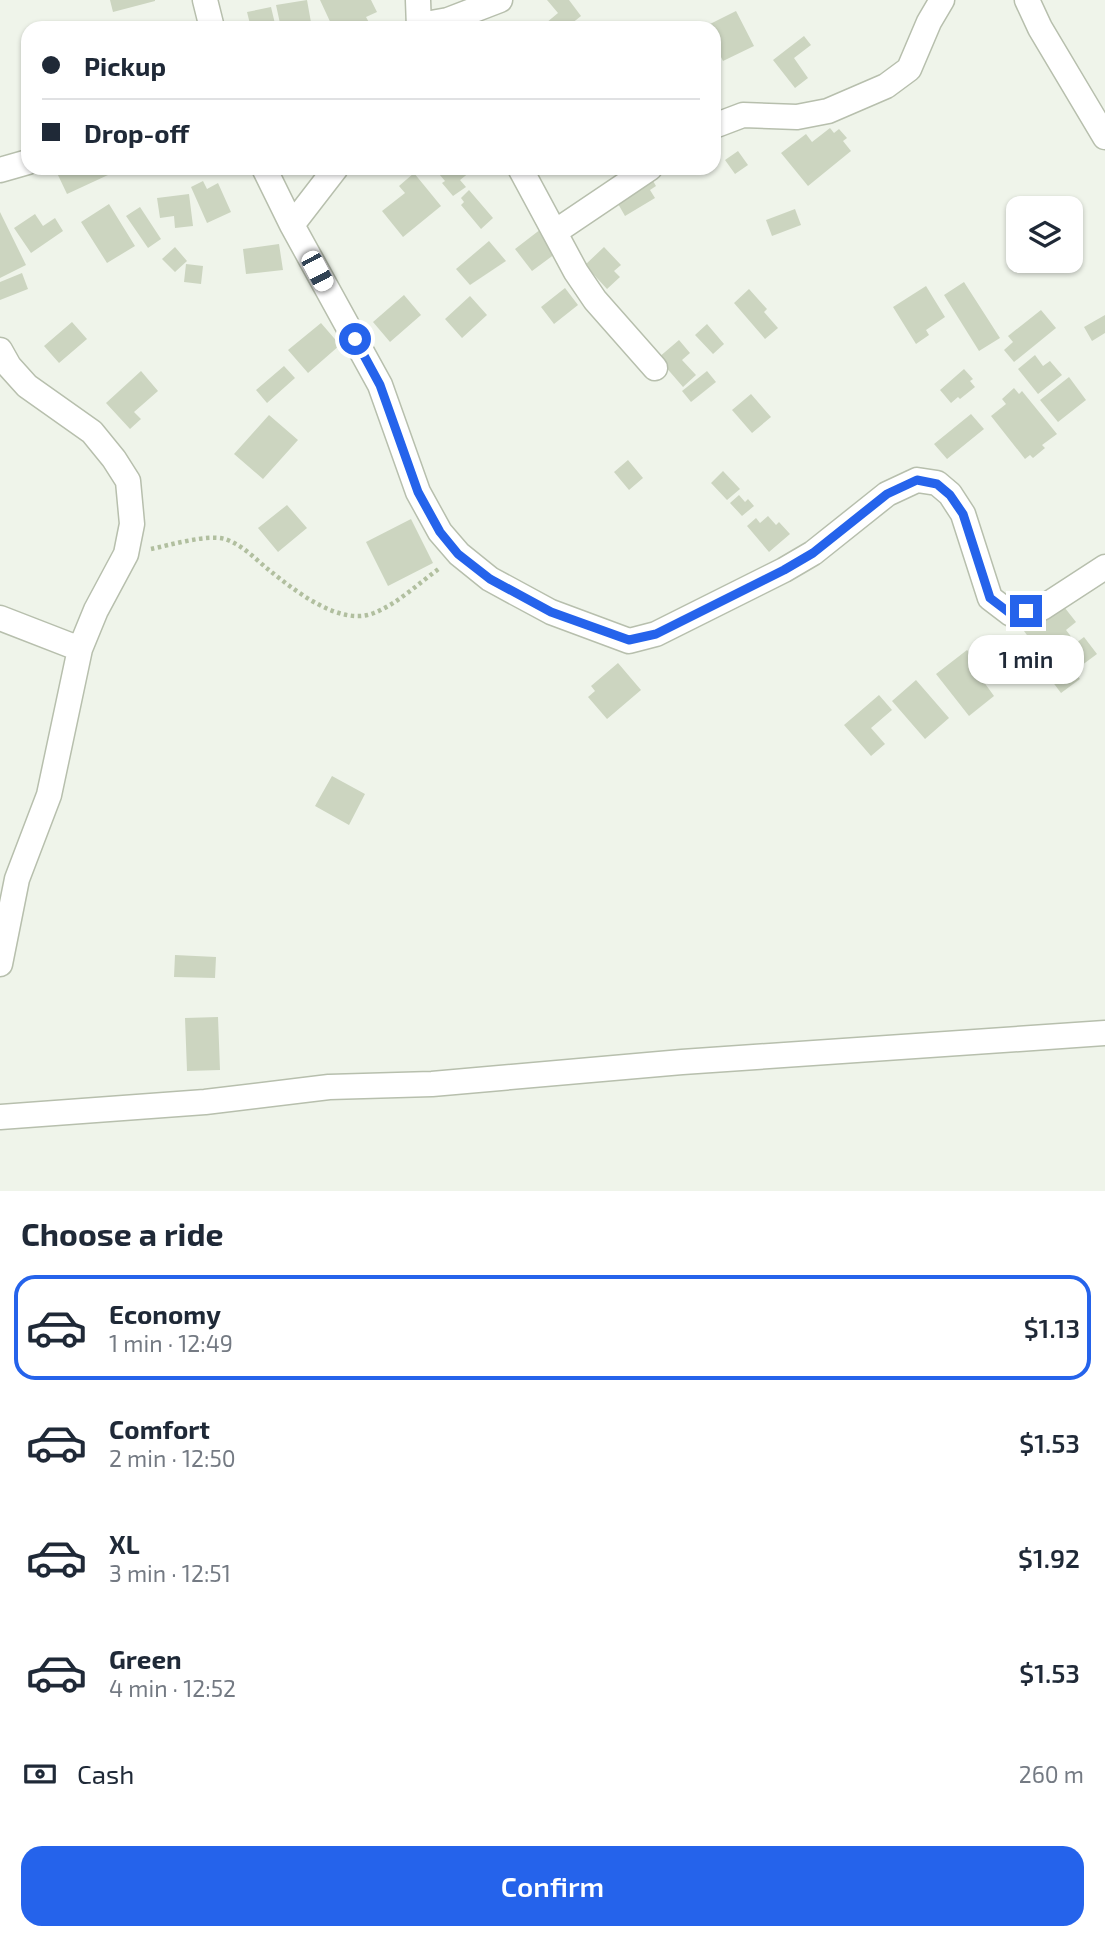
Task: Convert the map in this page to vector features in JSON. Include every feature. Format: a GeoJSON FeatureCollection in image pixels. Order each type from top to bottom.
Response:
{"type":"FeatureCollection","features":[{"type":"Feature","properties":{"kind":"street"},"geometry":{"type":"LineString","coordinates":[[205,0],[210,21]]}},
{"type":"Feature","properties":{"kind":"street"},"geometry":{"type":"LineString","coordinates":[[418,0],[424,21]]}},
{"type":"Feature","properties":{"kind":"street"},"geometry":{"type":"LineString","coordinates":[[444,21],[500,0]]}},
{"type":"Feature","properties":{"kind":"street"},"geometry":{"type":"LineString","coordinates":[[721,123],[743,115],[797,117],[828,111],[886,86],[909,69],[929,22],[942,0]]}},
{"type":"Feature","properties":{"kind":"street"},"geometry":{"type":"LineString","coordinates":[[1027,0],[1040,28],[1105,137]]}},
{"type":"Feature","properties":{"kind":"street"},"geometry":{"type":"LineString","coordinates":[[0,170],[21,164]]}},
{"type":"Feature","properties":{"kind":"street"},"geometry":{"type":"LineString","coordinates":[[267,175],[380,385],[418,492],[440,532],[458,554],[490,579],[551,612],[629,640],[656,634],[813,553],[887,494],[917,480],[937,484],[950,495],[963,514],[990,598],[1011,614],[1042,608],[1105,567]]}},
{"type":"Feature","properties":{"kind":"street"},"geometry":{"type":"LineString","coordinates":[[292,225],[331,175]]}},
{"type":"Feature","properties":{"kind":"street"},"geometry":{"type":"LineString","coordinates":[[524,175],[576,272],[595,300],[655,368]]}},
{"type":"Feature","properties":{"kind":"street"},"geometry":{"type":"LineString","coordinates":[[555,232],[640,175]]}},
{"type":"Feature","properties":{"kind":"street"},"geometry":{"type":"LineString","coordinates":[[0,350],[9,366],[27,386],[92,432],[128,481],[132,524],[126,554],[79,649],[49,795],[18,879],[0,964]]}},
{"type":"Feature","properties":{"kind":"street"},"geometry":{"type":"LineString","coordinates":[[0,618],[79,649]]}},
{"type":"Feature","properties":{"kind":"street"},"geometry":{"type":"LineString","coordinates":[[0,1118],[205,1102],[329,1087],[432,1084],[682,1062],[1105,1033]]}},
{"type":"Feature","properties":{"kind":"path"},"geometry":{"type":"LineString","coordinates":[[126,554],[204,539],[224,538],[243,548],[269,570],[323,607],[362,616],[374,613],[394,601],[458,554]]}},
{"type":"Feature","properties":{"kind":"building"},"geometry":{"type":"Polygon","coordinates":[[[110,0],[155,0],[155,1],[113,12],[110,0]]]}},
{"type":"Feature","properties":{"kind":"building"},"geometry":{"type":"Polygon","coordinates":[[[307,0],[311,21],[279,21],[276,5],[307,0]]]}},
{"type":"Feature","properties":{"kind":"building"},"geometry":{"type":"Polygon","coordinates":[[[320,0],[371,0],[377,12],[366,17],[368,21],[330,21],[320,0]]]}},
{"type":"Feature","properties":{"kind":"building"},"geometry":{"type":"Polygon","coordinates":[[[547,0],[569,0],[581,16],[575,21],[548,21],[558,13],[547,0]]]}},
{"type":"Feature","properties":{"kind":"building"},"geometry":{"type":"Polygon","coordinates":[[[271,7],[274,21],[249,21],[247,12],[271,7]]]}},
{"type":"Feature","properties":{"kind":"building"},"geometry":{"type":"Polygon","coordinates":[[[736,11],[754,46],[723,61],[721,21],[716,21],[736,11]]]}},
{"type":"Feature","properties":{"kind":"building"},"geometry":{"type":"Polygon","coordinates":[[[804,36],[811,45],[794,58],[808,78],[795,88],[773,60],[804,36]]]}},
{"type":"Feature","properties":{"kind":"building"},"geometry":{"type":"Polygon","coordinates":[[[830,128],[834,133],[839,129],[847,138],[843,141],[851,151],[808,186],[781,153],[806,134],[812,142],[830,128]]]}},
{"type":"Feature","properties":{"kind":"building"},"geometry":{"type":"Polygon","coordinates":[[[738,151],[748,165],[735,174],[725,160],[738,151]]]}},
{"type":"Feature","properties":{"kind":"building"},"geometry":{"type":"Polygon","coordinates":[[[58,175],[108,175],[67,194],[58,175]]]}},
{"type":"Feature","properties":{"kind":"building"},"geometry":{"type":"Polygon","coordinates":[[[412,175],[416,175],[441,206],[403,237],[382,211],[405,193],[399,186],[412,175]]]}},
{"type":"Feature","properties":{"kind":"building"},"geometry":{"type":"Polygon","coordinates":[[[440,175],[466,175],[460,180],[466,187],[453,196],[442,183],[445,181],[440,175]]]}},
{"type":"Feature","properties":{"kind":"building"},"geometry":{"type":"Polygon","coordinates":[[[647,175],[656,186],[650,190],[655,198],[625,216],[613,195],[647,175]]]}},
{"type":"Feature","properties":{"kind":"building"},"geometry":{"type":"Polygon","coordinates":[[[203,181],[207,189],[218,183],[231,212],[207,223],[191,187],[203,181]]]}},
{"type":"Feature","properties":{"kind":"building"},"geometry":{"type":"Polygon","coordinates":[[[469,190],[493,218],[481,229],[461,205],[464,202],[461,198],[469,190]]]}},
{"type":"Feature","properties":{"kind":"building"},"geometry":{"type":"Polygon","coordinates":[[[189,194],[193,226],[175,228],[174,216],[160,218],[157,198],[189,194]]]}},
{"type":"Feature","properties":{"kind":"building"},"geometry":{"type":"Polygon","coordinates":[[[109,204],[135,246],[107,263],[81,222],[109,204]]]}},
{"type":"Feature","properties":{"kind":"building"},"geometry":{"type":"Polygon","coordinates":[[[140,207],[161,239],[148,248],[126,216],[140,207]]]}},
{"type":"Feature","properties":{"kind":"building"},"geometry":{"type":"Polygon","coordinates":[[[795,209],[801,225],[772,236],[766,220],[795,209]]]}},
{"type":"Feature","properties":{"kind":"building"},"geometry":{"type":"Polygon","coordinates":[[[0,212],[26,265],[0,278],[0,212]]]}},
{"type":"Feature","properties":{"kind":"building"},"geometry":{"type":"Polygon","coordinates":[[[35,214],[43,226],[55,218],[63,231],[31,253],[14,228],[35,214]]]}},
{"type":"Feature","properties":{"kind":"building"},"geometry":{"type":"Polygon","coordinates":[[[541,229],[559,251],[532,271],[515,249],[541,229]]]}},
{"type":"Feature","properties":{"kind":"building"},"geometry":{"type":"Polygon","coordinates":[[[489,241],[506,261],[470,285],[456,269],[489,241]]]}},
{"type":"Feature","properties":{"kind":"building"},"geometry":{"type":"Polygon","coordinates":[[[279,244],[283,270],[246,274],[243,249],[279,244]]]}},
{"type":"Feature","properties":{"kind":"building"},"geometry":{"type":"Polygon","coordinates":[[[175,247],[187,261],[175,272],[162,259],[175,247]]]}},
{"type":"Feature","properties":{"kind":"building"},"geometry":{"type":"Polygon","coordinates":[[[604,247],[621,265],[614,271],[620,277],[607,289],[585,265],[604,247]]]}},
{"type":"Feature","properties":{"kind":"building"},"geometry":{"type":"Polygon","coordinates":[[[186,264],[203,266],[201,284],[184,282],[186,264]]]}},
{"type":"Feature","properties":{"kind":"building"},"geometry":{"type":"Polygon","coordinates":[[[22,273],[28,289],[0,300],[0,282],[22,273]]]}},
{"type":"Feature","properties":{"kind":"building"},"geometry":{"type":"Polygon","coordinates":[[[964,282],[1000,338],[979,351],[944,295],[964,282]]]}},
{"type":"Feature","properties":{"kind":"building"},"geometry":{"type":"Polygon","coordinates":[[[926,286],[945,317],[926,330],[929,335],[916,344],[893,307],[926,286]]]}},
{"type":"Feature","properties":{"kind":"building"},"geometry":{"type":"Polygon","coordinates":[[[565,288],[578,305],[554,324],[541,307],[565,288]]]}},
{"type":"Feature","properties":{"kind":"building"},"geometry":{"type":"Polygon","coordinates":[[[749,289],[767,309],[764,312],[778,328],[765,339],[734,303],[749,289]]]}},
{"type":"Feature","properties":{"kind":"building"},"geometry":{"type":"Polygon","coordinates":[[[404,295],[421,315],[390,342],[373,322],[404,295]]]}},
{"type":"Feature","properties":{"kind":"building"},"geometry":{"type":"Polygon","coordinates":[[[470,296],[487,315],[462,338],[445,319],[470,296]]]}},
{"type":"Feature","properties":{"kind":"building"},"geometry":{"type":"Polygon","coordinates":[[[1041,310],[1056,328],[1014,362],[1004,350],[1013,342],[1008,336],[1041,310]]]}},
{"type":"Feature","properties":{"kind":"building"},"geometry":{"type":"Polygon","coordinates":[[[1105,315],[1105,333],[1092,341],[1084,327],[1105,315]]]}},
{"type":"Feature","properties":{"kind":"building"},"geometry":{"type":"Polygon","coordinates":[[[72,322],[87,339],[59,363],[44,346],[72,322]]]}},
{"type":"Feature","properties":{"kind":"building"},"geometry":{"type":"Polygon","coordinates":[[[321,323],[340,345],[308,373],[288,350],[321,323]]]}},
{"type":"Feature","properties":{"kind":"building"},"geometry":{"type":"Polygon","coordinates":[[[707,324],[724,344],[713,354],[695,335],[707,324]]]}},
{"type":"Feature","properties":{"kind":"building"},"geometry":{"type":"Polygon","coordinates":[[[679,340],[690,353],[682,360],[696,375],[683,387],[658,358],[679,340]]]}},
{"type":"Feature","properties":{"kind":"building"},"geometry":{"type":"Polygon","coordinates":[[[1035,355],[1043,366],[1050,361],[1062,375],[1038,394],[1018,369],[1035,355]]]}},
{"type":"Feature","properties":{"kind":"building"},"geometry":{"type":"Polygon","coordinates":[[[284,366],[295,378],[267,403],[256,390],[284,366]]]}},
{"type":"Feature","properties":{"kind":"building"},"geometry":{"type":"Polygon","coordinates":[[[964,369],[973,379],[970,381],[975,387],[951,403],[940,390],[964,369]]]}},
{"type":"Feature","properties":{"kind":"building"},"geometry":{"type":"Polygon","coordinates":[[[141,371],[158,391],[134,412],[141,419],[130,429],[106,403],[141,371]]]}},
{"type":"Feature","properties":{"kind":"building"},"geometry":{"type":"Polygon","coordinates":[[[707,371],[716,382],[691,402],[682,391],[707,371]]]}},
{"type":"Feature","properties":{"kind":"building"},"geometry":{"type":"Polygon","coordinates":[[[1069,377],[1086,400],[1058,422],[1040,400],[1069,377]]]}},
{"type":"Feature","properties":{"kind":"building"},"geometry":{"type":"Polygon","coordinates":[[[1014,388],[1019,394],[1022,391],[1057,434],[1042,445],[1045,448],[1033,458],[1030,455],[1025,459],[991,416],[1006,404],[1002,399],[1014,388]]]}},
{"type":"Feature","properties":{"kind":"building"},"geometry":{"type":"Polygon","coordinates":[[[751,394],[771,417],[752,433],[732,410],[751,394]]]}},
{"type":"Feature","properties":{"kind":"building"},"geometry":{"type":"Polygon","coordinates":[[[971,414],[984,429],[947,459],[934,444],[971,414]]]}},
{"type":"Feature","properties":{"kind":"building"},"geometry":{"type":"Polygon","coordinates":[[[269,415],[298,440],[263,479],[234,454],[269,415]]]}},
{"type":"Feature","properties":{"kind":"building"},"geometry":{"type":"Polygon","coordinates":[[[628,460],[643,478],[629,490],[614,472],[628,460]]]}},
{"type":"Feature","properties":{"kind":"building"},"geometry":{"type":"Polygon","coordinates":[[[723,471],[740,489],[727,500],[711,483],[723,471]]]}},
{"type":"Feature","properties":{"kind":"building"},"geometry":{"type":"Polygon","coordinates":[[[739,495],[754,506],[742,516],[730,503],[739,495]]]}},
{"type":"Feature","properties":{"kind":"building"},"geometry":{"type":"Polygon","coordinates":[[[287,505],[307,528],[278,552],[258,528],[287,505]]]}},
{"type":"Feature","properties":{"kind":"building"},"geometry":{"type":"Polygon","coordinates":[[[768,516],[776,525],[779,522],[790,534],[769,552],[747,526],[756,518],[760,523],[768,516]]]}},
{"type":"Feature","properties":{"kind":"building"},"geometry":{"type":"Polygon","coordinates":[[[411,519],[433,563],[388,586],[366,542],[411,519]]]}},
{"type":"Feature","properties":{"kind":"building"},"geometry":{"type":"Polygon","coordinates":[[[1061,603],[1076,622],[1066,630],[1076,643],[1084,637],[1097,654],[1074,671],[1080,679],[1061,693],[1036,660],[1042,656],[1024,631],[1061,603]]]}},
{"type":"Feature","properties":{"kind":"building"},"geometry":{"type":"Polygon","coordinates":[[[967,650],[988,672],[981,678],[994,696],[969,716],[936,674],[967,650]]]}},
{"type":"Feature","properties":{"kind":"building"},"geometry":{"type":"Polygon","coordinates":[[[618,663],[641,690],[607,719],[588,697],[595,691],[591,686],[618,663]]]}},
{"type":"Feature","properties":{"kind":"building"},"geometry":{"type":"Polygon","coordinates":[[[916,680],[949,718],[925,739],[892,701],[916,680]]]}},
{"type":"Feature","properties":{"kind":"building"},"geometry":{"type":"Polygon","coordinates":[[[879,695],[892,710],[871,728],[885,744],[871,756],[844,725],[879,695]]]}},
{"type":"Feature","properties":{"kind":"building"},"geometry":{"type":"Polygon","coordinates":[[[332,776],[365,794],[349,825],[315,806],[332,776]]]}},
{"type":"Feature","properties":{"kind":"building"},"geometry":{"type":"Polygon","coordinates":[[[175,955],[216,957],[215,978],[174,977],[175,955]]]}},
{"type":"Feature","properties":{"kind":"building"},"geometry":{"type":"Polygon","coordinates":[[[218,1017],[220,1070],[187,1071],[185,1018],[218,1017]]]}},
{"type":"Feature","properties":{"kind":"route"},"geometry":{"type":"LineString","coordinates":[[355,339],[380,385],[418,492],[440,532],[458,554],[490,579],[551,612],[629,640],[656,634],[813,553],[887,494],[917,480],[937,484],[950,495],[963,514],[990,598],[1011,614],[1026,611]]}}]}
